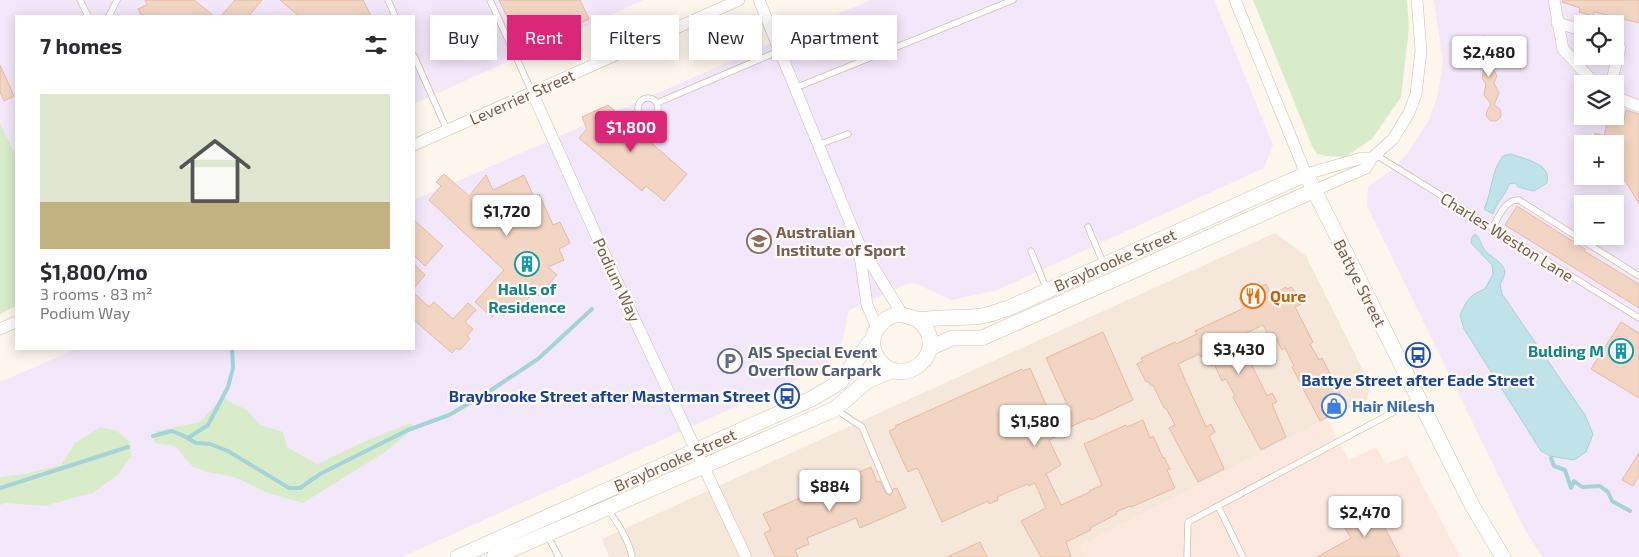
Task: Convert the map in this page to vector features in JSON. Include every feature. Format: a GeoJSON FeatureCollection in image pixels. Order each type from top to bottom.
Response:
{"type":"FeatureCollection","features":[{"type":"Feature","properties":{"kind":"street","name":"Leverrier Street"},"geometry":{"type":"LineString","coordinates":[[415,145],[739,0]]}},
{"type":"Feature","properties":{"kind":"street"},"geometry":{"type":"LineString","coordinates":[[759,0],[772,33]]}},
{"type":"Feature","properties":{"kind":"street","name":"Battye Street"},"geometry":{"type":"LineString","coordinates":[[1235,0],[1313,191],[1473,507],[1503,557]]}},
{"type":"Feature","properties":{"kind":"street"},"geometry":{"type":"LineString","coordinates":[[1313,191],[1366,168],[1374,156],[1393,139],[1409,113],[1416,94],[1422,51],[1418,0]]}},
{"type":"Feature","properties":{"kind":"street"},"geometry":{"type":"LineString","coordinates":[[1554,0],[1563,49],[1587,75]]}},
{"type":"Feature","properties":{"kind":"street"},"geometry":{"type":"LineString","coordinates":[[1557,23],[1574,28]]}},
{"type":"Feature","properties":{"kind":"street"},"geometry":{"type":"LineString","coordinates":[[783,60],[858,244],[910,317],[926,328],[929,334],[930,348],[924,360],[914,369],[900,372],[893,370],[881,363],[877,358],[873,345],[875,333],[867,305],[858,244]]}},
{"type":"Feature","properties":{"kind":"street","name":"Podium Way"},"geometry":{"type":"LineString","coordinates":[[532,92],[618,284],[746,557]]}},
{"type":"Feature","properties":{"kind":"street"},"geometry":{"type":"LineString","coordinates":[[1624,101],[1639,106]]}},
{"type":"Feature","properties":{"kind":"street"},"geometry":{"type":"LineString","coordinates":[[1306,174],[1374,156]]}},
{"type":"Feature","properties":{"kind":"street","name":"Braybrooke Street"},"geometry":{"type":"LineString","coordinates":[[910,317],[983,316],[1012,306],[1306,174]]}},
{"type":"Feature","properties":{"kind":"street","name":"Braybrooke Street"},"geometry":{"type":"LineString","coordinates":[[930,348],[952,338],[982,338],[1313,191]]}},
{"type":"Feature","properties":{"kind":"street"},"geometry":{"type":"LineString","coordinates":[[1012,306],[1018,322]]}},
{"type":"Feature","properties":{"kind":"street"},"geometry":{"type":"LineString","coordinates":[[875,333],[888,318],[910,317]]}},
{"type":"Feature","properties":{"kind":"street"},"geometry":{"type":"LineString","coordinates":[[0,329],[15,322]]}},
{"type":"Feature","properties":{"kind":"street","name":"Braybrooke Street"},"geometry":{"type":"LineString","coordinates":[[458,557],[811,399],[840,382],[875,333]]}},
{"type":"Feature","properties":{"kind":"street","name":"Braybrooke Street"},"geometry":{"type":"LineString","coordinates":[[494,557],[517,550],[546,534],[607,507],[836,409],[867,381],[893,370]]}},
{"type":"Feature","properties":{"kind":"lane"},"geometry":{"type":"LineString","coordinates":[[80,0],[88,15]]}},
{"type":"Feature","properties":{"kind":"lane"},"geometry":{"type":"LineString","coordinates":[[110,15],[117,0]]}},
{"type":"Feature","properties":{"kind":"lane"},"geometry":{"type":"LineString","coordinates":[[388,0],[395,15]]}},
{"type":"Feature","properties":{"kind":"lane"},"geometry":{"type":"LineString","coordinates":[[490,0],[532,92]]}},
{"type":"Feature","properties":{"kind":"lane"},"geometry":{"type":"LineString","coordinates":[[794,89],[1013,0]]}},
{"type":"Feature","properties":{"kind":"lane"},"geometry":{"type":"LineString","coordinates":[[657,103],[772,54]]}},
{"type":"Feature","properties":{"kind":"lane"},"geometry":{"type":"LineString","coordinates":[[415,58],[448,130]]}},
{"type":"Feature","properties":{"kind":"lane"},"geometry":{"type":"LineString","coordinates":[[818,145],[848,134]]}},
{"type":"Feature","properties":{"kind":"lane","name":"Charles Weston Lane"},"geometry":{"type":"LineString","coordinates":[[1374,156],[1639,318]]}},
{"type":"Feature","properties":{"kind":"lane"},"geometry":{"type":"LineString","coordinates":[[1492,228],[1508,203],[1513,200],[1519,200],[1639,276]]}},
{"type":"Feature","properties":{"kind":"lane"},"geometry":{"type":"LineString","coordinates":[[1088,227],[1104,265]]}},
{"type":"Feature","properties":{"kind":"lane"},"geometry":{"type":"LineString","coordinates":[[1030,252],[1047,290]]}},
{"type":"Feature","properties":{"kind":"lane"},"geometry":{"type":"LineString","coordinates":[[1187,557],[1188,522],[1418,399]]}},
{"type":"Feature","properties":{"kind":"lane"},"geometry":{"type":"LineString","coordinates":[[836,409],[862,427],[889,491]]}},
{"type":"Feature","properties":{"kind":"lane"},"geometry":{"type":"LineString","coordinates":[[1218,506],[1243,557]]}},
{"type":"Feature","properties":{"kind":"lane"},"geometry":{"type":"LineString","coordinates":[[607,507],[620,527],[631,550],[632,557]]}},
{"type":"Feature","properties":{"kind":"lane"},"geometry":{"type":"LineString","coordinates":[[546,534],[559,557]]}},
{"type":"Feature","properties":{"kind":"shaded area"},"geometry":{"type":"Polygon","coordinates":[[[0,0],[644,0],[611,15],[591,15],[591,24],[581,28],[581,15],[507,15],[507,60],[511,60],[415,104],[415,15],[15,15],[15,284],[0,291],[0,0]]]}},
{"type":"Feature","properties":{"kind":"shaded area","name":"Australian Institute of Sport"},"geometry":{"type":"Polygon","coordinates":[[[870,0],[1214,0],[1273,145],[1264,168],[998,290],[952,300],[912,282],[849,310],[842,343],[824,367],[402,557],[0,557],[0,382],[74,350],[415,350],[415,200],[733,60],[762,60],[762,47],[772,43],[772,60],[897,60],[897,15],[836,15],[870,0]]]}},
{"type":"Feature","properties":{"kind":"shaded area"},"geometry":{"type":"Polygon","coordinates":[[[1434,0],[1639,0],[1639,557],[1542,557],[1523,526],[1367,206],[1368,186],[1389,172],[1407,154],[1428,122],[1437,98],[1443,62],[1434,0]]]}},
{"type":"Feature","properties":{"kind":"shaded area"},"geometry":{"type":"Polygon","coordinates":[[[1275,233],[1306,256],[1370,384],[1367,400],[1080,546],[1085,557],[609,557],[602,539],[1275,233]]]}},
{"type":"Feature","properties":{"kind":"shaded area"},"geometry":{"type":"Polygon","coordinates":[[[1327,419],[1349,460],[1376,447],[1386,464],[1407,455],[1460,557],[1085,557],[1080,546],[1327,419]]]}},
{"type":"Feature","properties":{"kind":"green space"},"geometry":{"type":"Polygon","coordinates":[[[1253,0],[1407,0],[1409,28],[1401,97],[1372,139],[1345,157],[1317,154],[1312,146],[1253,0]]]}},
{"type":"Feature","properties":{"kind":"green space"},"geometry":{"type":"Polygon","coordinates":[[[0,123],[15,154],[15,306],[0,314],[0,123]]]}},
{"type":"Feature","properties":{"kind":"green space"},"geometry":{"type":"Polygon","coordinates":[[[222,398],[247,410],[260,425],[283,432],[287,447],[317,464],[368,440],[411,423],[414,428],[385,452],[303,503],[268,493],[234,477],[193,467],[175,446],[155,443],[153,436],[157,431],[200,422],[222,398]]]}},
{"type":"Feature","properties":{"kind":"green space"},"geometry":{"type":"Polygon","coordinates":[[[101,427],[117,431],[130,442],[131,456],[118,475],[92,493],[44,506],[5,503],[0,505],[0,477],[24,474],[61,465],[75,443],[101,427]]]}},
{"type":"Feature","properties":{"kind":"water"},"geometry":{"type":"Polygon","coordinates":[[[1511,154],[1541,166],[1547,174],[1547,183],[1534,191],[1518,187],[1515,183],[1509,184],[1493,214],[1484,209],[1494,175],[1503,156],[1511,154]]]}},
{"type":"Feature","properties":{"kind":"water"},"geometry":{"type":"Polygon","coordinates":[[[1475,234],[1486,252],[1504,268],[1504,278],[1500,284],[1502,294],[1585,415],[1593,434],[1586,452],[1574,460],[1550,456],[1541,451],[1464,329],[1460,315],[1465,305],[1475,293],[1485,289],[1493,274],[1492,265],[1471,243],[1472,237],[1475,234]]]}},
{"type":"Feature","properties":{"kind":"building"},"geometry":{"type":"Polygon","coordinates":[[[145,0],[194,0],[213,15],[141,15],[138,9],[147,5],[145,0]]]}},
{"type":"Feature","properties":{"kind":"building"},"geometry":{"type":"Polygon","coordinates":[[[235,0],[262,0],[250,15],[222,15],[235,0]]]}},
{"type":"Feature","properties":{"kind":"building"},"geometry":{"type":"Polygon","coordinates":[[[280,0],[363,0],[370,15],[298,15],[280,0]]]}},
{"type":"Feature","properties":{"kind":"building"},"geometry":{"type":"Polygon","coordinates":[[[499,0],[580,0],[589,19],[581,23],[581,15],[507,15],[507,17],[499,0]]]}},
{"type":"Feature","properties":{"kind":"building"},"geometry":{"type":"Polygon","coordinates":[[[1563,0],[1639,0],[1639,23],[1624,19],[1624,15],[1606,15],[1594,12],[1593,15],[1590,15],[1579,12],[1580,8],[1562,2],[1563,0]]]}},
{"type":"Feature","properties":{"kind":"building"},"geometry":{"type":"Polygon","coordinates":[[[1484,36],[1492,41],[1490,50],[1495,60],[1492,67],[1497,76],[1494,83],[1499,93],[1494,105],[1500,109],[1501,114],[1500,118],[1496,121],[1491,121],[1486,116],[1491,104],[1484,95],[1486,84],[1482,78],[1484,68],[1480,62],[1482,52],[1477,43],[1479,38],[1484,36]]]}},
{"type":"Feature","properties":{"kind":"building"},"geometry":{"type":"Polygon","coordinates":[[[0,65],[14,96],[4,101],[0,92],[0,65]]]}},
{"type":"Feature","properties":{"kind":"building"},"geometry":{"type":"Polygon","coordinates":[[[608,105],[687,174],[664,201],[646,186],[642,191],[579,138],[587,129],[582,117],[608,105]]]}},
{"type":"Feature","properties":{"kind":"building"},"geometry":{"type":"Polygon","coordinates":[[[1626,110],[1639,114],[1639,204],[1624,180],[1624,135],[1604,135],[1607,125],[1624,125],[1626,110]]]}},
{"type":"Feature","properties":{"kind":"building","name":"Halls of Residence"},"geometry":{"type":"Polygon","coordinates":[[[444,174],[469,196],[486,175],[493,190],[524,175],[534,197],[539,194],[553,225],[560,222],[570,243],[559,249],[564,260],[548,267],[557,275],[538,296],[534,292],[518,310],[513,306],[504,316],[498,311],[492,317],[475,302],[504,270],[429,200],[441,186],[436,182],[444,174]]]}},
{"type":"Feature","properties":{"kind":"building"},"geometry":{"type":"Polygon","coordinates":[[[1517,206],[1574,242],[1574,245],[1579,245],[1585,249],[1584,251],[1639,284],[1639,308],[1505,225],[1517,206]]]}},
{"type":"Feature","properties":{"kind":"building"},"geometry":{"type":"Polygon","coordinates":[[[415,221],[443,246],[425,266],[415,256],[415,221]]]}},
{"type":"Feature","properties":{"kind":"building"},"geometry":{"type":"Polygon","coordinates":[[[415,265],[425,275],[415,287],[415,265]]]}},
{"type":"Feature","properties":{"kind":"building"},"geometry":{"type":"Polygon","coordinates":[[[1266,284],[1271,295],[1286,287],[1287,289],[1292,287],[1301,304],[1295,307],[1313,342],[1310,344],[1319,360],[1322,358],[1347,407],[1320,421],[1292,367],[1294,366],[1285,348],[1282,350],[1273,332],[1268,335],[1263,325],[1238,337],[1267,396],[1272,393],[1277,402],[1272,404],[1286,437],[1261,450],[1233,397],[1235,396],[1226,379],[1222,381],[1214,364],[1211,366],[1205,355],[1201,357],[1199,354],[1178,364],[1206,427],[1211,424],[1215,432],[1209,436],[1224,469],[1198,482],[1169,428],[1175,425],[1153,385],[1151,386],[1148,381],[1146,382],[1137,364],[1143,361],[1141,358],[1197,334],[1195,331],[1244,308],[1239,298],[1266,284]]]}},
{"type":"Feature","properties":{"kind":"building"},"geometry":{"type":"Polygon","coordinates":[[[415,294],[429,307],[434,302],[453,319],[468,303],[476,310],[465,322],[473,329],[467,336],[470,339],[460,350],[456,348],[452,353],[415,321],[415,294]]]}},
{"type":"Feature","properties":{"kind":"building","name":"Bulding M"},"geometry":{"type":"Polygon","coordinates":[[[1621,322],[1639,333],[1639,398],[1591,369],[1621,322]]]}},
{"type":"Feature","properties":{"kind":"building"},"geometry":{"type":"Polygon","coordinates":[[[1103,332],[1133,400],[1091,420],[1090,418],[1061,431],[1062,434],[1049,440],[1061,465],[1046,474],[1061,505],[1090,492],[1102,485],[1084,444],[1126,425],[1127,427],[1143,420],[1150,438],[1153,436],[1170,469],[1167,470],[1175,488],[1116,512],[1117,514],[1090,528],[1091,530],[1066,542],[1071,557],[1041,557],[1021,521],[1046,508],[1035,483],[1013,490],[997,497],[998,500],[989,504],[988,501],[942,522],[919,471],[917,468],[908,472],[889,431],[896,428],[895,426],[1022,369],[1023,371],[1030,368],[1053,421],[1071,413],[1046,358],[1103,332]]]}},
{"type":"Feature","properties":{"kind":"building"},"geometry":{"type":"Polygon","coordinates":[[[1639,453],[1639,476],[1633,486],[1622,480],[1639,453]]]}},
{"type":"Feature","properties":{"kind":"building"},"geometry":{"type":"Polygon","coordinates":[[[871,467],[877,482],[880,481],[886,494],[891,495],[893,489],[897,488],[906,508],[860,528],[856,518],[807,538],[809,544],[795,550],[798,557],[775,557],[764,533],[771,530],[763,514],[871,467]]]}},
{"type":"Feature","properties":{"kind":"building"},"geometry":{"type":"Polygon","coordinates":[[[1373,505],[1400,557],[1317,557],[1351,538],[1341,522],[1373,505]]]}},
{"type":"Feature","properties":{"kind":"building"},"geometry":{"type":"Polygon","coordinates":[[[980,542],[987,557],[947,557],[980,542]]]}},
{"type":"Feature","properties":{"kind":"waterway"},"geometry":{"type":"LineString","coordinates":[[153,436],[172,431],[196,443],[210,444],[228,451],[289,488],[300,488],[320,474],[408,430],[449,415],[482,396],[538,359],[592,309]]}},
{"type":"Feature","properties":{"kind":"waterway"},"geometry":{"type":"LineString","coordinates":[[188,438],[208,425],[228,387],[233,368],[232,350]]}},
{"type":"Feature","properties":{"kind":"waterway"},"geometry":{"type":"LineString","coordinates":[[0,488],[128,447]]}},
{"type":"Feature","properties":{"kind":"waterway"},"geometry":{"type":"LineString","coordinates":[[1551,458],[1554,466],[1565,470],[1571,488],[1574,481],[1582,487],[1600,486],[1608,492],[1612,501],[1630,511]]}},
{"type":"Feature","properties":{"kind":"place","name":"Australian Institute of Sport"},"geometry":{"type":"Point","coordinates":[759,241]}},
{"type":"Feature","properties":{"kind":"place","name":"Halls of Residence"},"geometry":{"type":"Point","coordinates":[527,264]}},
{"type":"Feature","properties":{"kind":"place","name":"Qure"},"geometry":{"type":"Point","coordinates":[1253,296]}},
{"type":"Feature","properties":{"kind":"place","name":"Bulding M"},"geometry":{"type":"Point","coordinates":[1621,351]}},
{"type":"Feature","properties":{"kind":"place","name":"Battye Street after Eade Street"},"geometry":{"type":"Point","coordinates":[1418,355]}},
{"type":"Feature","properties":{"kind":"place","name":"AIS Special Event Overflow Carpark"},"geometry":{"type":"Point","coordinates":[730,361]}},
{"type":"Feature","properties":{"kind":"place","name":"Braybrooke Street after Masterman Street"},"geometry":{"type":"Point","coordinates":[787,396]}},
{"type":"Feature","properties":{"kind":"place","name":"Hair Nilesh"},"geometry":{"type":"Point","coordinates":[1334,406]}}]}
